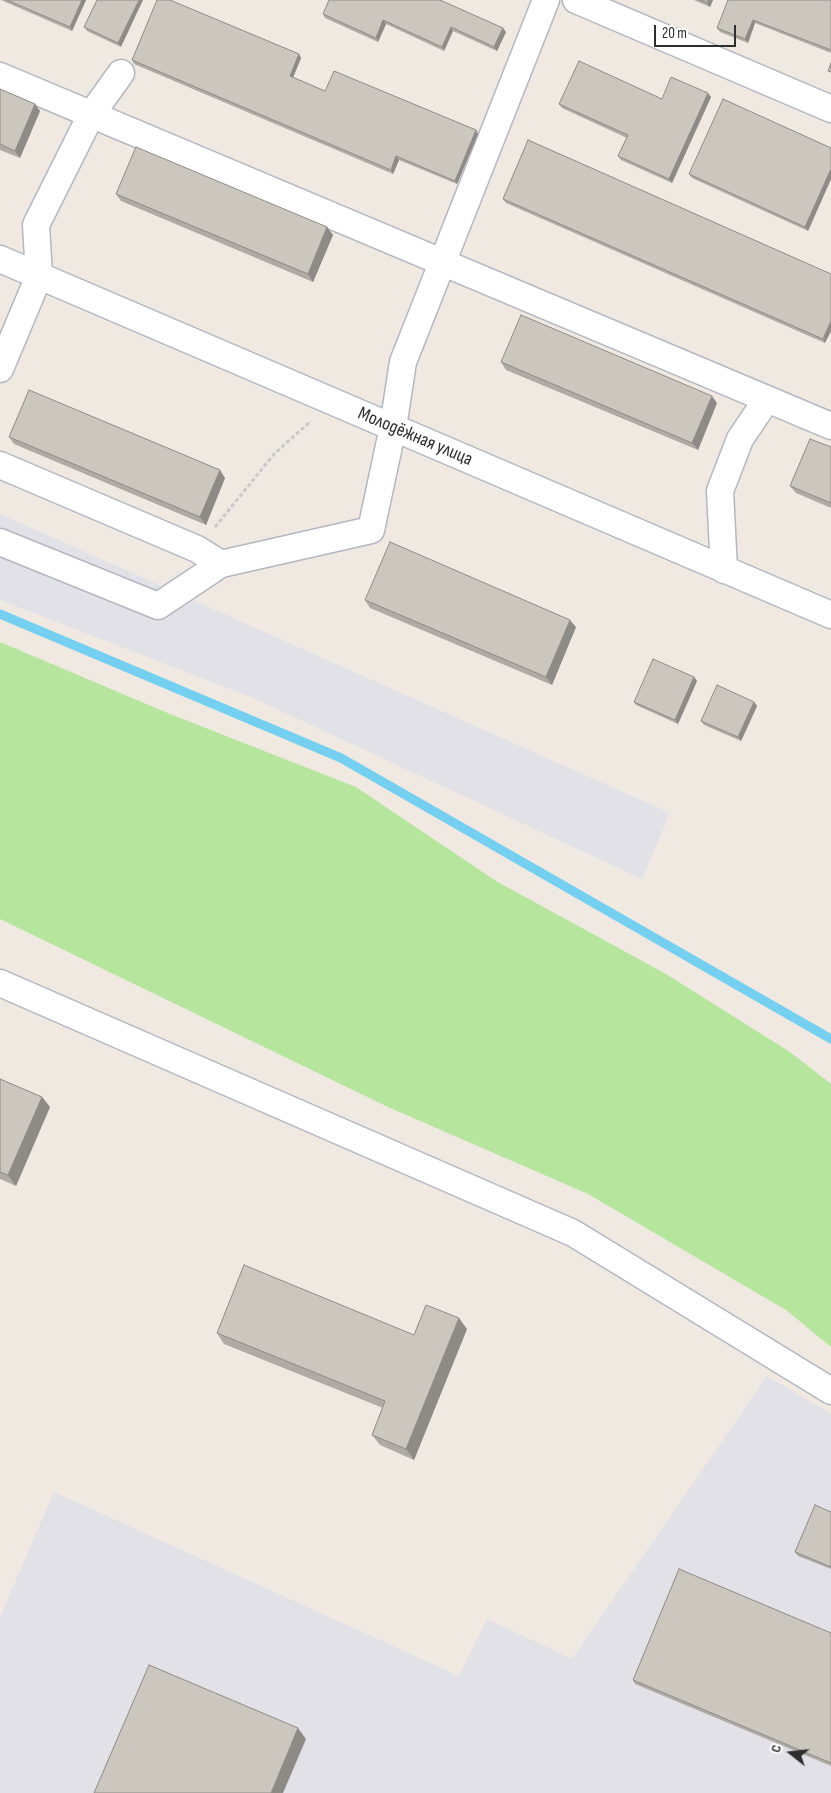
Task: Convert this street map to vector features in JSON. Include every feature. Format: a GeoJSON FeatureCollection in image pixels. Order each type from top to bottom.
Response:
{"type":"FeatureCollection","features":[{"type":"Feature","properties":{"kind":"street"},"geometry":{"type":"LineString","coordinates":[[0,542],[158,606],[221,564],[372,530],[393,427],[403,362],[546,0]]}},
{"type":"Feature","properties":{"kind":"street"},"geometry":{"type":"LineString","coordinates":[[576,0],[831,109]]}},
{"type":"Feature","properties":{"kind":"street"},"geometry":{"type":"LineString","coordinates":[[0,369],[40,276],[36,225],[91,115],[121,73]]}},
{"type":"Feature","properties":{"kind":"street"},"geometry":{"type":"LineString","coordinates":[[0,76],[831,426]]}},
{"type":"Feature","properties":{"kind":"street","name":"Молодёжная улица"},"geometry":{"type":"LineString","coordinates":[[0,258],[831,616]]}},
{"type":"Feature","properties":{"kind":"street"},"geometry":{"type":"LineString","coordinates":[[724,570],[720,491],[740,439],[767,399]]}},
{"type":"Feature","properties":{"kind":"street"},"geometry":{"type":"LineString","coordinates":[[0,465],[197,549],[221,564]]}},
{"type":"Feature","properties":{"kind":"street"},"geometry":{"type":"LineString","coordinates":[[0,983],[573,1233],[831,1391]]}},
{"type":"Feature","properties":{"kind":"path"},"geometry":{"type":"LineString","coordinates":[[197,549],[275,453],[333,402]]}},
{"type":"Feature","properties":{"kind":"shaded area"},"geometry":{"type":"Polygon","coordinates":[[[0,514],[670,813],[642,879],[251,697],[0,600],[0,514]]]}},
{"type":"Feature","properties":{"kind":"shaded area"},"geometry":{"type":"Polygon","coordinates":[[[767,1376],[831,1414],[831,1793],[0,1793],[0,1617],[54,1492],[459,1676],[487,1619],[572,1659],[767,1376]]]}},
{"type":"Feature","properties":{"kind":"green space"},"geometry":{"type":"Polygon","coordinates":[[[0,642],[170,714],[356,787],[496,881],[666,974],[790,1052],[831,1084],[831,1347],[786,1310],[588,1194],[388,1107],[0,919],[0,642]]]}},
{"type":"Feature","properties":{"kind":"building"},"geometry":{"type":"Polygon","coordinates":[[[7,0],[82,0],[70,27],[7,0]]]}},
{"type":"Feature","properties":{"kind":"building"},"geometry":{"type":"Polygon","coordinates":[[[97,0],[139,0],[118,43],[84,27],[97,0]]]}},
{"type":"Feature","properties":{"kind":"building"},"geometry":{"type":"Polygon","coordinates":[[[157,0],[170,0],[299,54],[290,76],[325,91],[334,71],[476,130],[455,181],[396,156],[391,170],[132,60],[157,0]]]}},
{"type":"Feature","properties":{"kind":"building"},"geometry":{"type":"Polygon","coordinates":[[[329,0],[440,0],[503,28],[494,47],[451,27],[442,47],[383,20],[376,38],[323,14],[329,0]]]}},
{"type":"Feature","properties":{"kind":"building"},"geometry":{"type":"Polygon","coordinates":[[[728,0],[831,0],[831,50],[753,20],[745,39],[717,28],[728,0]]]}},
{"type":"Feature","properties":{"kind":"building"},"geometry":{"type":"Polygon","coordinates":[[[579,61],[662,99],[671,77],[708,93],[669,179],[618,156],[628,135],[559,104],[579,61]]]}},
{"type":"Feature","properties":{"kind":"building"},"geometry":{"type":"Polygon","coordinates":[[[0,89],[35,104],[15,151],[0,144],[0,89]]]}},
{"type":"Feature","properties":{"kind":"building"},"geometry":{"type":"Polygon","coordinates":[[[723,99],[831,148],[831,169],[805,227],[689,174],[723,99]]]}},
{"type":"Feature","properties":{"kind":"building"},"geometry":{"type":"Polygon","coordinates":[[[528,140],[831,274],[831,321],[823,339],[503,199],[528,140]]]}},
{"type":"Feature","properties":{"kind":"building"},"geometry":{"type":"Polygon","coordinates":[[[136,147],[327,227],[308,274],[116,194],[136,147]]]}},
{"type":"Feature","properties":{"kind":"building"},"geometry":{"type":"Polygon","coordinates":[[[521,315],[712,396],[692,443],[501,362],[521,315]]]}},
{"type":"Feature","properties":{"kind":"building"},"geometry":{"type":"Polygon","coordinates":[[[29,390],[220,470],[200,517],[9,437],[29,390]]]}},
{"type":"Feature","properties":{"kind":"building"},"geometry":{"type":"Polygon","coordinates":[[[810,439],[831,447],[831,503],[790,486],[810,439]]]}},
{"type":"Feature","properties":{"kind":"building"},"geometry":{"type":"Polygon","coordinates":[[[390,542],[570,620],[546,677],[365,600],[390,542]]]}},
{"type":"Feature","properties":{"kind":"building"},"geometry":{"type":"Polygon","coordinates":[[[653,659],[694,677],[675,720],[634,702],[653,659]]]}},
{"type":"Feature","properties":{"kind":"building"},"geometry":{"type":"Polygon","coordinates":[[[717,685],[754,702],[738,737],[701,721],[717,685]]]}},
{"type":"Feature","properties":{"kind":"building"},"geometry":{"type":"Polygon","coordinates":[[[0,1079],[42,1097],[8,1175],[0,1172],[0,1079]]]}},
{"type":"Feature","properties":{"kind":"building"},"geometry":{"type":"Polygon","coordinates":[[[244,1265],[414,1335],[426,1305],[459,1318],[406,1449],[372,1435],[385,1401],[217,1333],[244,1265]]]}},
{"type":"Feature","properties":{"kind":"building"},"geometry":{"type":"Polygon","coordinates":[[[815,1505],[831,1512],[831,1567],[795,1552],[815,1505]]]}},
{"type":"Feature","properties":{"kind":"building"},"geometry":{"type":"Polygon","coordinates":[[[679,1569],[831,1633],[831,1763],[633,1680],[679,1569]]]}},
{"type":"Feature","properties":{"kind":"building"},"geometry":{"type":"Polygon","coordinates":[[[149,1665],[298,1728],[271,1793],[94,1793],[149,1665]]]}},
{"type":"Feature","properties":{"kind":"waterway"},"geometry":{"type":"LineString","coordinates":[[0,614],[341,758],[831,1039]]}}]}
